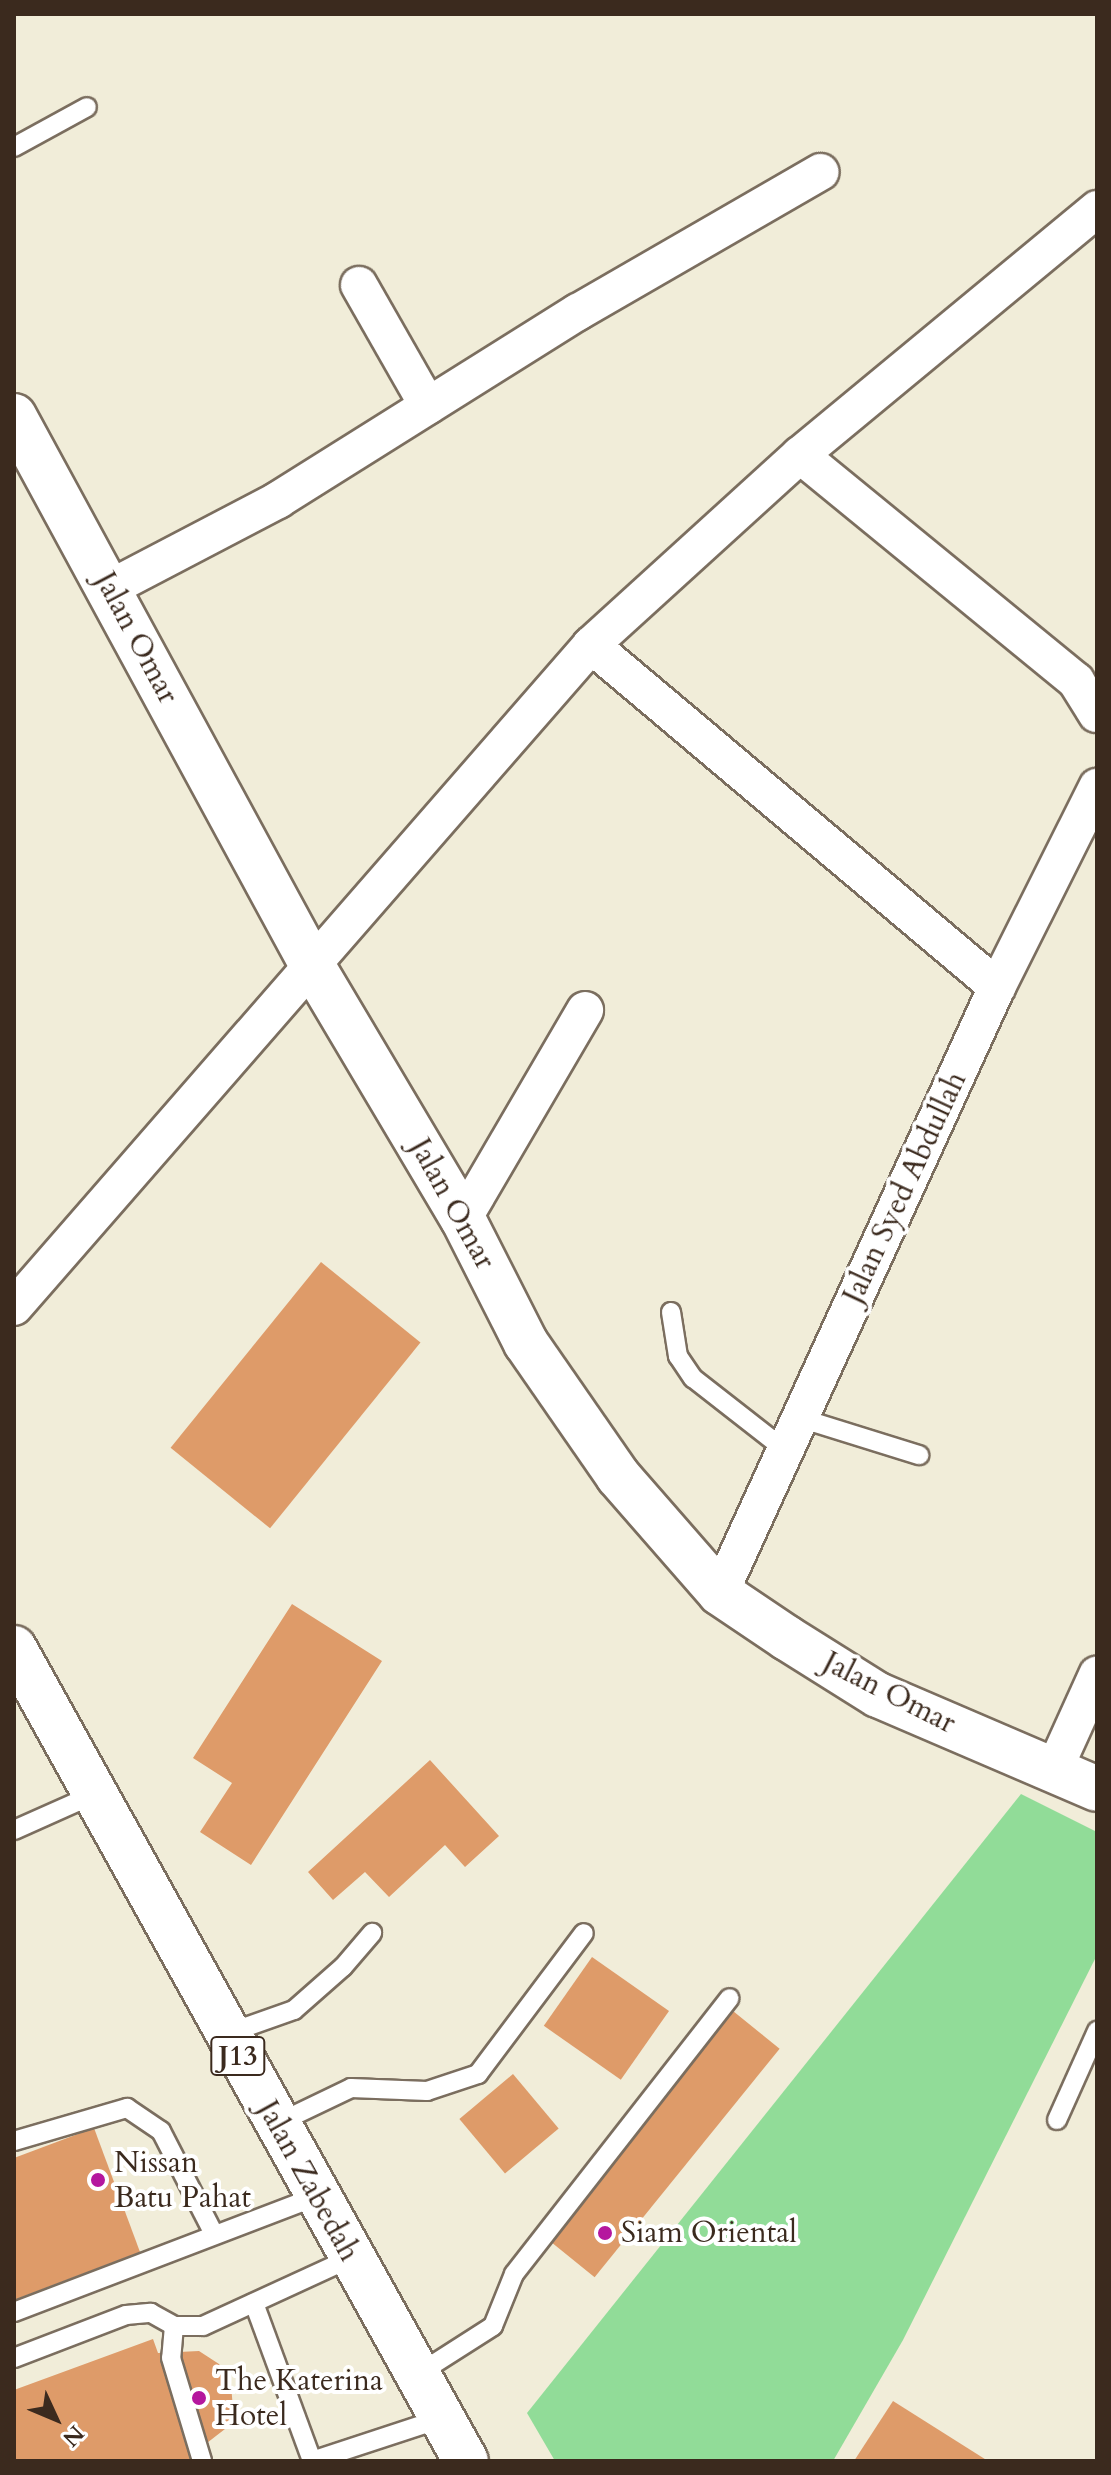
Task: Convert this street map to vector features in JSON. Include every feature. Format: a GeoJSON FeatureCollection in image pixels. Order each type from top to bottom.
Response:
{"type":"FeatureCollection","features":[{"type":"Feature","properties":{"kind":"street"},"geometry":{"type":"LineString","coordinates":[[110,588],[278,500],[578,312],[820,172]]}},
{"type":"Feature","properties":{"kind":"street"},"geometry":{"type":"LineString","coordinates":[[14,1307],[591,645],[800,455],[1097,209]]}},
{"type":"Feature","properties":{"kind":"street"},"geometry":{"type":"LineString","coordinates":[[359,285],[428,406]]}},
{"type":"Feature","properties":{"kind":"street","name":"Jalan Omar"},"geometry":{"type":"LineString","coordinates":[[14,416],[312,965],[463,1219],[526,1343],[618,1476],[720,1593],[878,1695],[1097,1789]]}},
{"type":"Feature","properties":{"kind":"street"},"geometry":{"type":"LineString","coordinates":[[800,455],[1076,681],[1097,714]]}},
{"type":"Feature","properties":{"kind":"street"},"geometry":{"type":"LineString","coordinates":[[591,645],[997,987]]}},
{"type":"Feature","properties":{"kind":"street","name":"Jalan Syed Abdullah"},"geometry":{"type":"LineString","coordinates":[[720,1593],[997,987],[1097,787]]}},
{"type":"Feature","properties":{"kind":"street"},"geometry":{"type":"LineString","coordinates":[[463,1219],[585,1010]]}},
{"type":"Feature","properties":{"kind":"street","name":"Jalan Zabedah"},"geometry":{"type":"LineString","coordinates":[[14,1648],[97,1793],[275,2124],[466,2461]]}},
{"type":"Feature","properties":{"kind":"street"},"geometry":{"type":"LineString","coordinates":[[1053,1772],[1097,1675]]}},
{"type":"Feature","properties":{"kind":"lane"},"geometry":{"type":"LineString","coordinates":[[14,147],[87,107]]}},
{"type":"Feature","properties":{"kind":"lane"},"geometry":{"type":"LineString","coordinates":[[671,1312],[678,1356],[693,1378],[792,1434],[919,1455]]}},
{"type":"Feature","properties":{"kind":"lane"},"geometry":{"type":"LineString","coordinates":[[14,1830],[97,1793]]}},
{"type":"Feature","properties":{"kind":"lane"},"geometry":{"type":"LineString","coordinates":[[226,2034],[294,2010],[343,1967],[372,1933]]}},
{"type":"Feature","properties":{"kind":"lane"},"geometry":{"type":"LineString","coordinates":[[275,2124],[351,2088],[427,2091],[478,2074],[584,1933]]}},
{"type":"Feature","properties":{"kind":"lane"},"geometry":{"type":"LineString","coordinates":[[418,2374],[493,2326],[514,2274],[730,1998]]}},
{"type":"Feature","properties":{"kind":"lane"},"geometry":{"type":"LineString","coordinates":[[1057,2120],[1097,2031]]}},
{"type":"Feature","properties":{"kind":"lane"},"geometry":{"type":"LineString","coordinates":[[14,2141],[127,2108],[161,2131],[214,2234]]}},
{"type":"Feature","properties":{"kind":"lane"},"geometry":{"type":"LineString","coordinates":[[14,2312],[317,2196]]}},
{"type":"Feature","properties":{"kind":"lane"},"geometry":{"type":"LineString","coordinates":[[14,2358],[126,2315],[151,2313],[174,2326],[203,2326],[351,2258]]}},
{"type":"Feature","properties":{"kind":"lane"},"geometry":{"type":"LineString","coordinates":[[254,2303],[312,2461],[443,2418]]}},
{"type":"Feature","properties":{"kind":"lane"},"geometry":{"type":"LineString","coordinates":[[174,2326],[171,2358],[202,2461]]}},
{"type":"Feature","properties":{"kind":"green space"},"geometry":{"type":"Polygon","coordinates":[[[1021,1794],[1097,1832],[1097,1955],[903,2340],[833,2461],[555,2461],[527,2413],[1021,1794]]]}},
{"type":"Feature","properties":{"kind":"building"},"geometry":{"type":"Polygon","coordinates":[[[321,1262],[420,1343],[270,1528],[171,1448],[321,1262]]]}},
{"type":"Feature","properties":{"kind":"building"},"geometry":{"type":"Polygon","coordinates":[[[292,1604],[382,1661],[251,1865],[200,1832],[232,1783],[193,1758],[292,1604]]]}},
{"type":"Feature","properties":{"kind":"building"},"geometry":{"type":"Polygon","coordinates":[[[430,1760],[499,1836],[465,1867],[445,1845],[389,1897],[365,1872],[333,1900],[308,1872],[430,1760]]]}},
{"type":"Feature","properties":{"kind":"building"},"geometry":{"type":"Polygon","coordinates":[[[592,1957],[669,2011],[621,2080],[544,2026],[592,1957]]]}},
{"type":"Feature","properties":{"kind":"building"},"geometry":{"type":"Polygon","coordinates":[[[733,2011],[780,2049],[595,2277],[548,2239],[733,2011]]]}},
{"type":"Feature","properties":{"kind":"building"},"geometry":{"type":"Polygon","coordinates":[[[513,2074],[559,2128],[505,2173],[459,2119],[513,2074]]]}},
{"type":"Feature","properties":{"kind":"building"},"geometry":{"type":"Polygon","coordinates":[[[94,2128],[140,2252],[14,2300],[14,2158],[94,2128]]]}},
{"type":"Feature","properties":{"kind":"building"},"geometry":{"type":"Polygon","coordinates":[[[153,2339],[158,2353],[199,2351],[219,2364],[231,2384],[233,2409],[225,2429],[194,2453],[197,2461],[14,2461],[14,2390],[153,2339]]]}},
{"type":"Feature","properties":{"kind":"building"},"geometry":{"type":"Polygon","coordinates":[[[893,2401],[988,2461],[854,2461],[893,2401]]]}},
{"type":"Feature","properties":{"kind":"place","name":"Nissan Batu Pahat"},"geometry":{"type":"Point","coordinates":[98,2180]}},
{"type":"Feature","properties":{"kind":"place","name":"Siam Oriental"},"geometry":{"type":"Point","coordinates":[605,2233]}},
{"type":"Feature","properties":{"kind":"place","name":"The Katerina Hotel"},"geometry":{"type":"Point","coordinates":[199,2398]}}]}
